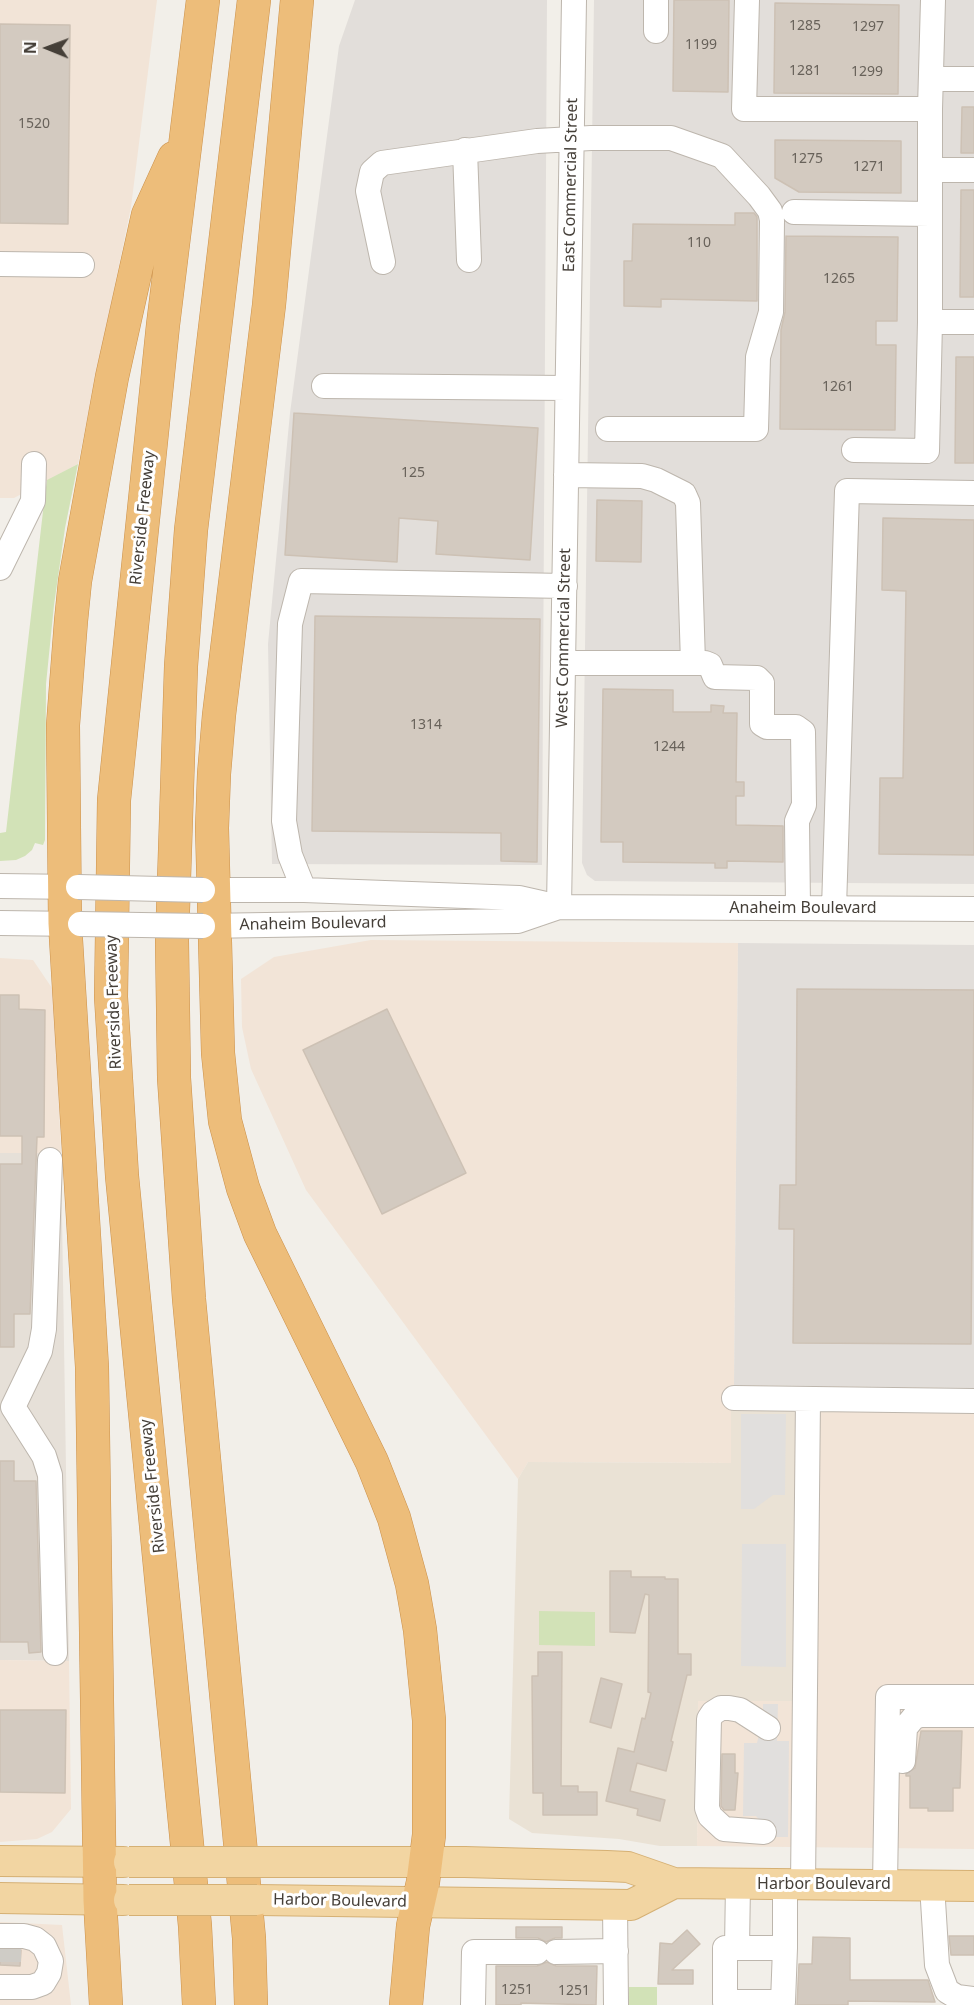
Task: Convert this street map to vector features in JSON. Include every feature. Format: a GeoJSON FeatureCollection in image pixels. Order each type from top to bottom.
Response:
{"type":"FeatureCollection","features":[{"type":"Feature","properties":{"kind":"highway","name":"Riverside Freeway"},"geometry":{"type":"LineString","coordinates":[[199,2005],[195,1926],[122,1176],[111,997],[114,800],[163,325],[203,0]]}},
{"type":"Feature","properties":{"kind":"highway"},"geometry":{"type":"LineString","coordinates":[[251,2005],[249,1938],[188,1287],[174,1078],[172,941],[181,666],[191,530],[254,0]]}},
{"type":"Feature","properties":{"kind":"highway"},"geometry":{"type":"LineString","coordinates":[[297,0],[269,305],[219,715],[208,890],[208,926],[220,1086],[225,1121],[243,1188],[260,1234],[372,1462],[393,1518],[412,1584],[420,1629],[429,1720],[429,1835],[413,1926],[406,2005]]}},
{"type":"Feature","properties":{"kind":"highway"},"geometry":{"type":"LineString","coordinates":[[106,2005],[114,1900],[114,1862],[63,725],[75,581],[112,377],[148,215],[187,130]]}},
{"type":"Feature","properties":{"kind":"main road","name":"Harbor Boulevard"},"geometry":{"type":"LineString","coordinates":[[0,1861],[425,1861],[628,1867],[674,1883],[974,1886]]}},
{"type":"Feature","properties":{"kind":"main road","name":"Harbor Boulevard"},"geometry":{"type":"LineString","coordinates":[[0,1899],[631,1905],[674,1883]]}},
{"type":"Feature","properties":{"kind":"street","name":"East Commercial Street"},"geometry":{"type":"LineString","coordinates":[[567,379],[574,0]]}},
{"type":"Feature","properties":{"kind":"street"},"geometry":{"type":"LineString","coordinates":[[656,0],[656,30]]}},
{"type":"Feature","properties":{"kind":"street"},"geometry":{"type":"LineString","coordinates":[[747,0],[744,109],[930,108]]}},
{"type":"Feature","properties":{"kind":"street"},"geometry":{"type":"LineString","coordinates":[[854,450],[927,451],[933,0]]}},
{"type":"Feature","properties":{"kind":"street"},"geometry":{"type":"LineString","coordinates":[[931,79],[974,79]]}},
{"type":"Feature","properties":{"kind":"street"},"geometry":{"type":"LineString","coordinates":[[383,262],[368,191],[372,172],[382,163],[465,150],[572,139],[671,138],[722,156],[759,196],[770,211],[772,220],[771,312],[758,357],[756,429],[608,429]]}},
{"type":"Feature","properties":{"kind":"street"},"geometry":{"type":"LineString","coordinates":[[465,150],[469,260]]}},
{"type":"Feature","properties":{"kind":"street"},"geometry":{"type":"LineString","coordinates":[[930,170],[974,170]]}},
{"type":"Feature","properties":{"kind":"street"},"geometry":{"type":"LineString","coordinates":[[794,212],[930,214]]}},
{"type":"Feature","properties":{"kind":"street"},"geometry":{"type":"LineString","coordinates":[[0,264],[82,265]]}},
{"type":"Feature","properties":{"kind":"street"},"geometry":{"type":"LineString","coordinates":[[930,322],[974,322]]}},
{"type":"Feature","properties":{"kind":"street"},"geometry":{"type":"LineString","coordinates":[[324,386],[567,379]]}},
{"type":"Feature","properties":{"kind":"street","name":"West Commercial Street"},"geometry":{"type":"LineString","coordinates":[[559,907],[567,379]]}},
{"type":"Feature","properties":{"kind":"street"},"geometry":{"type":"LineString","coordinates":[[0,568],[6,543],[33,501],[34,464]]}},
{"type":"Feature","properties":{"kind":"street"},"geometry":{"type":"LineString","coordinates":[[566,475],[642,477],[656,480],[684,494],[688,503],[693,663]]}},
{"type":"Feature","properties":{"kind":"street"},"geometry":{"type":"LineString","coordinates":[[834,908],[847,492],[974,493]]}},
{"type":"Feature","properties":{"kind":"street"},"geometry":{"type":"LineString","coordinates":[[304,890],[290,855],[284,821],[290,624],[301,581],[565,586]]}},
{"type":"Feature","properties":{"kind":"street"},"geometry":{"type":"LineString","coordinates":[[563,663],[693,663],[710,665],[715,677],[757,678],[762,682],[762,724],[767,727],[796,727],[803,732],[804,805],[797,821],[798,908]]}},
{"type":"Feature","properties":{"kind":"street","name":"Anaheim Boulevard"},"geometry":{"type":"LineString","coordinates":[[0,886],[304,890],[519,897],[559,907],[974,909]]}},
{"type":"Feature","properties":{"kind":"street","name":"Anaheim Boulevard"},"geometry":{"type":"LineString","coordinates":[[0,923],[208,926],[518,921],[559,907]]}},
{"type":"Feature","properties":{"kind":"street"},"geometry":{"type":"LineString","coordinates":[[50,1160],[44,1329],[40,1351],[7,1407],[44,1456],[50,1475],[55,1653]]}},
{"type":"Feature","properties":{"kind":"street"},"geometry":{"type":"LineString","coordinates":[[734,1398],[974,1401]]}},
{"type":"Feature","properties":{"kind":"street"},"geometry":{"type":"LineString","coordinates":[[785,1948],[725,1948],[724,2002],[783,2002],[785,1948],[794,1884],[808,1399]]}},
{"type":"Feature","properties":{"kind":"street"},"geometry":{"type":"LineString","coordinates":[[885,1885],[888,1697],[974,1698]]}},
{"type":"Feature","properties":{"kind":"street"},"geometry":{"type":"LineString","coordinates":[[764,1832],[723,1829],[710,1816],[707,1808],[708,1727],[713,1713],[721,1708],[729,1708],[740,1710],[768,1728]]}},
{"type":"Feature","properties":{"kind":"street"},"geometry":{"type":"LineString","coordinates":[[887,1789],[896,1789],[901,1785],[904,1728],[914,1717],[974,1715]]}},
{"type":"Feature","properties":{"kind":"street"},"geometry":{"type":"LineString","coordinates":[[737,1948],[738,1884]]}},
{"type":"Feature","properties":{"kind":"street"},"geometry":{"type":"LineString","coordinates":[[932,1885],[935,1944],[940,1974],[947,1991],[957,1997],[974,1999]]}},
{"type":"Feature","properties":{"kind":"street"},"geometry":{"type":"LineString","coordinates":[[615,1905],[616,2005]]}},
{"type":"Feature","properties":{"kind":"street"},"geometry":{"type":"LineString","coordinates":[[0,1936],[24,1936],[35,1939],[44,1946],[51,1961],[43,1983],[32,1987],[0,1987]]}},
{"type":"Feature","properties":{"kind":"street"},"geometry":{"type":"LineString","coordinates":[[21,1950],[26,1950],[50,1967]]}},
{"type":"Feature","properties":{"kind":"street"},"geometry":{"type":"LineString","coordinates":[[473,2005],[474,1952],[616,1951]]}},
{"type":"Feature","properties":{"kind":"shaded area"},"geometry":{"type":"Polygon","coordinates":[[[0,0],[157,0],[131,207],[78,464],[14,498],[0,498],[0,0]]]}},
{"type":"Feature","properties":{"kind":"shaded area"},"geometry":{"type":"Polygon","coordinates":[[[355,0],[547,0],[542,865],[272,864],[268,644],[290,413],[339,46],[355,0]]]}},
{"type":"Feature","properties":{"kind":"shaded area"},"geometry":{"type":"Polygon","coordinates":[[[594,0],[974,0],[974,884],[595,881],[587,875],[582,863],[594,0]]]}},
{"type":"Feature","properties":{"kind":"shaded area"},"geometry":{"type":"Polygon","coordinates":[[[371,940],[738,943],[734,1385],[974,1388],[974,1849],[697,1846],[698,1701],[793,1701],[731,1409],[731,1463],[528,1462],[518,1479],[306,1190],[251,1069],[242,1027],[241,979],[274,957],[371,940]]]}},
{"type":"Feature","properties":{"kind":"shaded area"},"geometry":{"type":"Polygon","coordinates":[[[738,943],[974,945],[974,1388],[734,1385],[738,943]]]}},
{"type":"Feature","properties":{"kind":"shaded area"},"geometry":{"type":"Polygon","coordinates":[[[0,958],[33,960],[54,991],[61,1153],[0,1153],[0,958]]]}},
{"type":"Feature","properties":{"kind":"shaded area"},"geometry":{"type":"Polygon","coordinates":[[[0,1153],[61,1153],[69,1661],[0,1660],[0,1153]]]}},
{"type":"Feature","properties":{"kind":"shaded area"},"geometry":{"type":"Polygon","coordinates":[[[731,1409],[795,1409],[793,1701],[698,1701],[697,1846],[660,1846],[619,1839],[532,1833],[509,1819],[518,1479],[528,1462],[731,1463],[731,1409]]]}},
{"type":"Feature","properties":{"kind":"shaded area"},"geometry":{"type":"Polygon","coordinates":[[[741,1414],[786,1414],[785,1495],[773,1495],[754,1509],[741,1509],[741,1414]]]}},
{"type":"Feature","properties":{"kind":"shaded area"},"geometry":{"type":"Polygon","coordinates":[[[742,1544],[786,1544],[786,1667],[741,1666],[742,1544]]]}},
{"type":"Feature","properties":{"kind":"shaded area"},"geometry":{"type":"Polygon","coordinates":[[[0,1660],[69,1661],[71,1809],[52,1832],[37,1839],[0,1842],[0,1660]]]}},
{"type":"Feature","properties":{"kind":"shaded area"},"geometry":{"type":"Polygon","coordinates":[[[763,1704],[778,1704],[777,1741],[789,1741],[788,1837],[775,1837],[756,1816],[743,1816],[744,1743],[757,1743],[763,1718],[763,1704]]]}},
{"type":"Feature","properties":{"kind":"shaded area"},"geometry":{"type":"Polygon","coordinates":[[[0,1922],[62,1925],[71,2005],[0,2005],[0,1922]]]}},
{"type":"Feature","properties":{"kind":"green space"},"geometry":{"type":"Polygon","coordinates":[[[78,464],[65,528],[46,684],[45,840],[43,845],[35,843],[32,850],[25,856],[16,860],[0,861],[0,833],[6,832],[47,480],[78,464]]]}},
{"type":"Feature","properties":{"kind":"green space"},"geometry":{"type":"Polygon","coordinates":[[[539,1611],[595,1612],[595,1646],[539,1645],[539,1611]]]}},
{"type":"Feature","properties":{"kind":"green space"},"geometry":{"type":"Polygon","coordinates":[[[629,1987],[657,1987],[657,2005],[628,2005],[629,1987]]]}},
{"type":"Feature","properties":{"kind":"building"},"geometry":{"type":"Polygon","coordinates":[[[674,0],[729,0],[728,92],[673,91],[674,0]]]}},
{"type":"Feature","properties":{"kind":"building"},"geometry":{"type":"Polygon","coordinates":[[[775,3],[899,5],[898,94],[774,93],[775,3]]]}},
{"type":"Feature","properties":{"kind":"building"},"geometry":{"type":"Polygon","coordinates":[[[0,24],[70,25],[68,224],[0,223],[0,24]]]}},
{"type":"Feature","properties":{"kind":"building"},"geometry":{"type":"Polygon","coordinates":[[[962,107],[974,107],[974,153],[961,153],[962,107]]]}},
{"type":"Feature","properties":{"kind":"building"},"geometry":{"type":"Polygon","coordinates":[[[775,140],[901,141],[901,193],[799,192],[775,178],[775,140]]]}},
{"type":"Feature","properties":{"kind":"building"},"geometry":{"type":"Polygon","coordinates":[[[961,190],[974,190],[974,297],[960,297],[961,190]]]}},
{"type":"Feature","properties":{"kind":"building"},"geometry":{"type":"Polygon","coordinates":[[[735,213],[754,213],[757,217],[757,301],[661,299],[661,307],[624,306],[624,261],[632,261],[633,224],[735,225],[735,213]]]}},
{"type":"Feature","properties":{"kind":"building"},"geometry":{"type":"Polygon","coordinates":[[[786,236],[898,237],[897,321],[876,321],[876,345],[896,345],[895,430],[780,429],[781,330],[785,312],[786,236]]]}},
{"type":"Feature","properties":{"kind":"building"},"geometry":{"type":"Polygon","coordinates":[[[956,357],[974,357],[974,463],[955,463],[956,357]]]}},
{"type":"Feature","properties":{"kind":"building"},"geometry":{"type":"Polygon","coordinates":[[[294,413],[538,428],[530,560],[436,554],[438,521],[399,518],[397,562],[285,555],[294,413]]]}},
{"type":"Feature","properties":{"kind":"building"},"geometry":{"type":"Polygon","coordinates":[[[597,500],[642,501],[641,562],[596,561],[597,500]]]}},
{"type":"Feature","properties":{"kind":"building"},"geometry":{"type":"Polygon","coordinates":[[[883,518],[974,520],[974,855],[879,854],[880,778],[903,778],[906,591],[882,590],[883,518]]]}},
{"type":"Feature","properties":{"kind":"building"},"geometry":{"type":"Polygon","coordinates":[[[315,616],[540,619],[537,862],[501,861],[501,833],[312,831],[315,616]]]}},
{"type":"Feature","properties":{"kind":"building"},"geometry":{"type":"Polygon","coordinates":[[[603,689],[673,690],[673,712],[711,712],[711,705],[724,706],[723,713],[737,713],[736,782],[744,782],[744,796],[736,796],[736,825],[783,826],[783,862],[727,861],[727,868],[715,868],[715,863],[623,862],[623,842],[601,842],[603,689]]]}},
{"type":"Feature","properties":{"kind":"building"},"geometry":{"type":"Polygon","coordinates":[[[797,989],[974,990],[971,1344],[793,1343],[794,1229],[779,1229],[780,1185],[796,1185],[797,989]]]}},
{"type":"Feature","properties":{"kind":"building"},"geometry":{"type":"Polygon","coordinates":[[[0,995],[19,995],[19,1009],[45,1010],[44,1137],[37,1137],[30,1314],[14,1314],[14,1347],[0,1347],[0,1164],[22,1164],[22,1136],[0,1136],[0,995]]]}},
{"type":"Feature","properties":{"kind":"building"},"geometry":{"type":"Polygon","coordinates":[[[387,1009],[466,1173],[382,1214],[303,1050],[387,1009]]]}},
{"type":"Feature","properties":{"kind":"building"},"geometry":{"type":"Polygon","coordinates":[[[0,1461],[14,1461],[14,1481],[36,1481],[41,1652],[29,1653],[28,1642],[0,1642],[0,1461]]]}},
{"type":"Feature","properties":{"kind":"building"},"geometry":{"type":"Polygon","coordinates":[[[610,1571],[631,1571],[631,1577],[678,1579],[678,1654],[691,1654],[691,1675],[687,1675],[666,1771],[637,1763],[630,1791],[665,1800],[660,1821],[637,1815],[638,1809],[606,1801],[618,1748],[634,1752],[651,1693],[648,1692],[649,1595],[645,1594],[635,1633],[610,1632],[610,1571]]]}},
{"type":"Feature","properties":{"kind":"building"},"geometry":{"type":"Polygon","coordinates":[[[538,1652],[562,1652],[561,1786],[578,1786],[578,1792],[597,1792],[597,1815],[543,1815],[543,1793],[533,1793],[532,1676],[538,1676],[538,1652]]]}},
{"type":"Feature","properties":{"kind":"building"},"geometry":{"type":"Polygon","coordinates":[[[601,1678],[622,1684],[611,1728],[590,1722],[601,1678]]]}},
{"type":"Feature","properties":{"kind":"building"},"geometry":{"type":"Polygon","coordinates":[[[0,1710],[66,1710],[65,1793],[0,1792],[0,1710]]]}},
{"type":"Feature","properties":{"kind":"building"},"geometry":{"type":"Polygon","coordinates":[[[921,1731],[962,1731],[960,1788],[953,1788],[953,1811],[910,1808],[910,1776],[906,1774],[915,1768],[921,1731]]]}},
{"type":"Feature","properties":{"kind":"building"},"geometry":{"type":"Polygon","coordinates":[[[722,1754],[735,1754],[735,1773],[738,1773],[735,1810],[724,1810],[721,1806],[722,1754]]]}},
{"type":"Feature","properties":{"kind":"building"},"geometry":{"type":"Polygon","coordinates":[[[516,1927],[562,1927],[562,1938],[546,1942],[538,1938],[516,1938],[516,1927]]]}},
{"type":"Feature","properties":{"kind":"building"},"geometry":{"type":"Polygon","coordinates":[[[687,1930],[700,1944],[672,1970],[693,1970],[693,1984],[658,1984],[660,1943],[672,1944],[687,1930]]]}},
{"type":"Feature","properties":{"kind":"building"},"geometry":{"type":"Polygon","coordinates":[[[949,1936],[974,1936],[974,1955],[951,1955],[949,1936]]]}},
{"type":"Feature","properties":{"kind":"building"},"geometry":{"type":"Polygon","coordinates":[[[813,1937],[850,1938],[850,1980],[928,1980],[935,2002],[848,2001],[848,2005],[797,2005],[799,1964],[812,1964],[813,1937]]]}},
{"type":"Feature","properties":{"kind":"building"},"geometry":{"type":"Polygon","coordinates":[[[0,1950],[21,1950],[20,1966],[0,1965],[0,1950]]]}},
{"type":"Feature","properties":{"kind":"building"},"geometry":{"type":"Polygon","coordinates":[[[547,1962],[556,1966],[597,1966],[596,2005],[521,2003],[521,2005],[496,2005],[496,1966],[537,1966],[547,1962]]]}},
{"type":"Feature","properties":{"kind":"tunnel"},"geometry":{"type":"LineString","coordinates":[[0,1950],[21,1950]]}}]}
